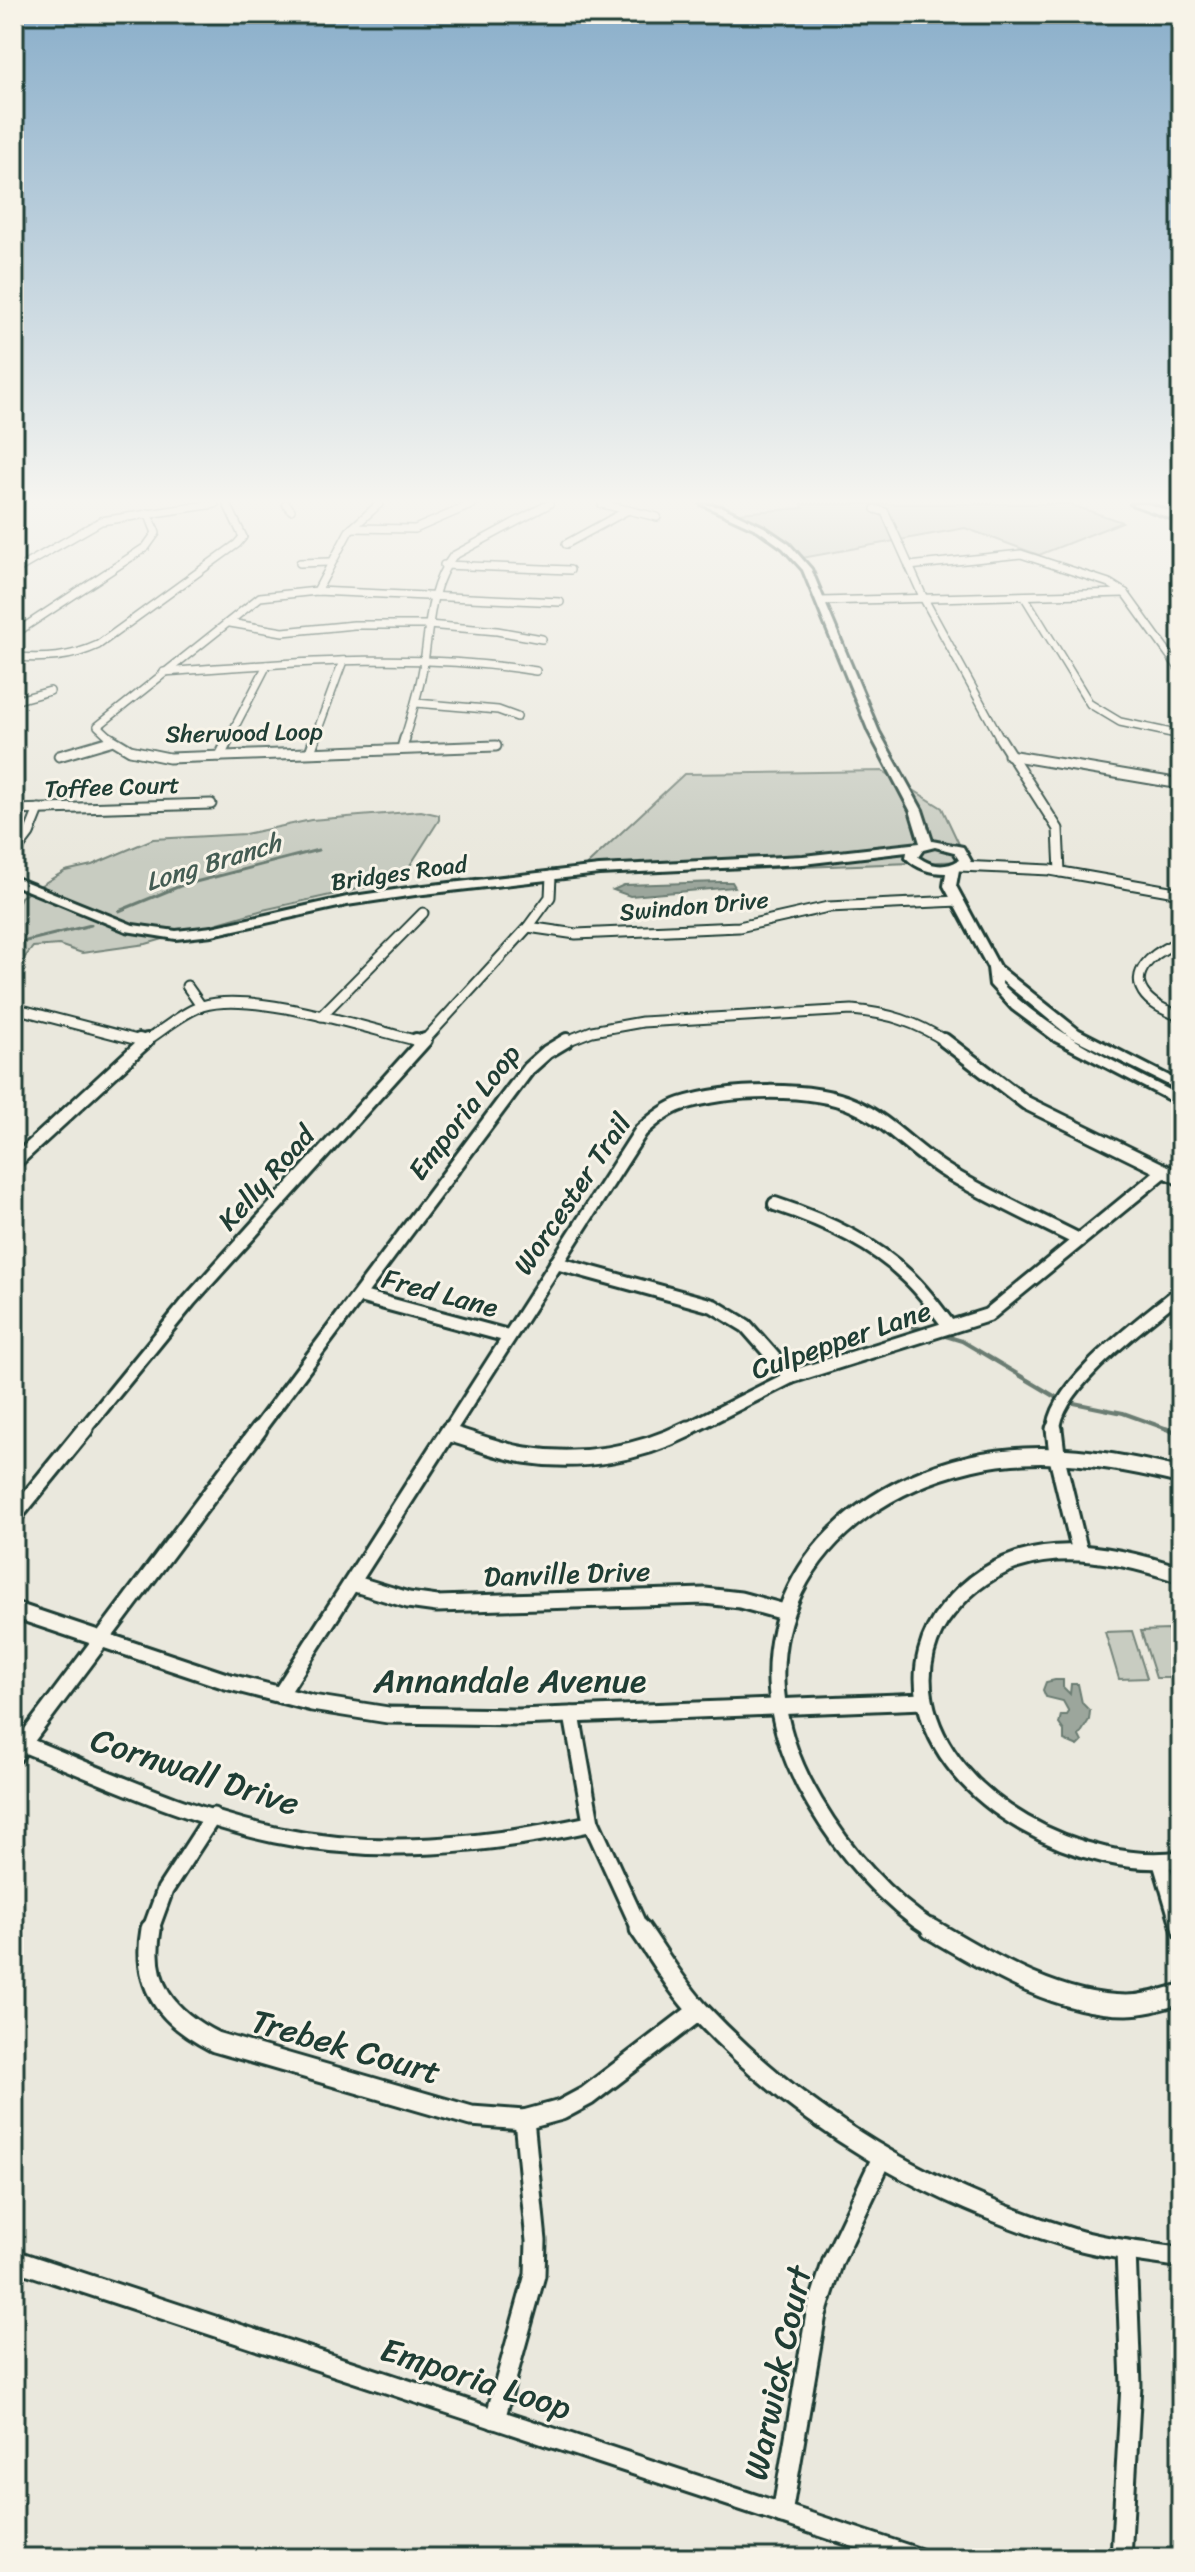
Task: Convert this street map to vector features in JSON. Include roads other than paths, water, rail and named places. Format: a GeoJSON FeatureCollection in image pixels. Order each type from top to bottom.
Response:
{"type":"FeatureCollection","features":[{"type":"Feature","properties":{"kind":"street"},"geometry":{"type":"LineString","coordinates":[[14,657],[49,659],[80,653],[129,624]]}},
{"type":"Feature","properties":{"kind":"street","name":"Sherwood Loop"},"geometry":{"type":"LineString","coordinates":[[229,624],[98,726],[110,741],[126,750],[169,758],[496,746]]}},
{"type":"Feature","properties":{"kind":"street"},"geometry":{"type":"LineString","coordinates":[[236,624],[283,632],[354,625],[428,625],[508,632],[542,639]]}},
{"type":"Feature","properties":{"kind":"street"},"geometry":{"type":"LineString","coordinates":[[830,624],[874,732],[916,810],[948,845],[959,863]]}},
{"type":"Feature","properties":{"kind":"street"},"geometry":{"type":"LineString","coordinates":[[938,624],[1009,755],[1058,829],[1061,844],[1055,871]]}},
{"type":"Feature","properties":{"kind":"street"},"geometry":{"type":"LineString","coordinates":[[1041,624],[1090,704],[1120,722],[1181,735]]}},
{"type":"Feature","properties":{"kind":"street"},"geometry":{"type":"LineString","coordinates":[[1147,624],[1181,671]]}},
{"type":"Feature","properties":{"kind":"street"},"geometry":{"type":"LineString","coordinates":[[402,748],[416,703],[428,625]]}},
{"type":"Feature","properties":{"kind":"street"},"geometry":{"type":"LineString","coordinates":[[164,672],[343,661],[498,663],[536,671]]}},
{"type":"Feature","properties":{"kind":"street"},"geometry":{"type":"LineString","coordinates":[[310,752],[343,661]]}},
{"type":"Feature","properties":{"kind":"street"},"geometry":{"type":"LineString","coordinates":[[220,756],[267,665]]}},
{"type":"Feature","properties":{"kind":"street"},"geometry":{"type":"LineString","coordinates":[[14,701],[50,691]]}},
{"type":"Feature","properties":{"kind":"street"},"geometry":{"type":"LineString","coordinates":[[416,703],[498,710],[517,717]]}},
{"type":"Feature","properties":{"kind":"street"},"geometry":{"type":"LineString","coordinates":[[59,756],[110,741]]}},
{"type":"Feature","properties":{"kind":"street"},"geometry":{"type":"LineString","coordinates":[[1009,755],[1181,784]]}},
{"type":"Feature","properties":{"kind":"street","name":"Toffee Court"},"geometry":{"type":"LineString","coordinates":[[14,810],[211,804]]}},
{"type":"Feature","properties":{"kind":"street"},"geometry":{"type":"LineString","coordinates":[[14,854],[29,834],[39,809]]}},
{"type":"Feature","properties":{"kind":"street"},"geometry":{"type":"LineString","coordinates":[[916,810],[917,819],[927,836],[912,854],[936,878],[950,886],[994,968],[996,985],[1017,1006],[1060,1038],[1181,1102]]}},
{"type":"Feature","properties":{"kind":"street","name":"Bridges Road"},"geometry":{"type":"LineString","coordinates":[[803,860],[948,845]]}},
{"type":"Feature","properties":{"kind":"street","name":"Bridges Road"},"geometry":{"type":"LineString","coordinates":[[14,881],[130,928],[176,935],[212,931],[381,896],[551,876],[660,866],[803,860],[895,858],[922,865],[959,863]]}},
{"type":"Feature","properties":{"kind":"street"},"geometry":{"type":"LineString","coordinates":[[959,863],[1055,871],[1181,893]]}},
{"type":"Feature","properties":{"kind":"street"},"geometry":{"type":"LineString","coordinates":[[950,886],[959,863]]}},
{"type":"Feature","properties":{"kind":"street","name":"Kelly Road"},"geometry":{"type":"LineString","coordinates":[[14,1516],[190,1300],[528,927],[550,897],[551,876]]}},
{"type":"Feature","properties":{"kind":"street","name":"Swindon Drive"},"geometry":{"type":"LineString","coordinates":[[528,927],[576,934],[739,927],[828,907],[959,901]]}},
{"type":"Feature","properties":{"kind":"street"},"geometry":{"type":"LineString","coordinates":[[321,1016],[423,913]]}},
{"type":"Feature","properties":{"kind":"street"},"geometry":{"type":"LineString","coordinates":[[1181,942],[1157,951],[1138,973],[1136,980],[1146,996],[1181,1017]]}},
{"type":"Feature","properties":{"kind":"street"},"geometry":{"type":"LineString","coordinates":[[994,968],[1074,1033],[1181,1087]]}},
{"type":"Feature","properties":{"kind":"street"},"geometry":{"type":"LineString","coordinates":[[187,986],[201,1006]]}},
{"type":"Feature","properties":{"kind":"street"},"geometry":{"type":"LineString","coordinates":[[14,1163],[19,1150],[145,1042],[201,1006],[237,1001],[267,1004],[422,1042]]}},
{"type":"Feature","properties":{"kind":"street"},"geometry":{"type":"LineString","coordinates":[[18,1009],[145,1042]]}},
{"type":"Feature","properties":{"kind":"street","name":"Emporia Loop"},"geometry":{"type":"LineString","coordinates":[[18,1750],[535,1061],[568,1040],[620,1024],[852,1010],[899,1016],[934,1032],[998,1085],[1026,1103],[1181,1179]]}},
{"type":"Feature","properties":{"kind":"street","name":"Worcester Trail"},"geometry":{"type":"LineString","coordinates":[[280,1695],[641,1131],[660,1113],[709,1098],[798,1093],[828,1096],[857,1107],[932,1164],[1079,1240]]}},
{"type":"Feature","properties":{"kind":"street","name":"Culpepper Lane"},"geometry":{"type":"LineString","coordinates":[[448,1433],[523,1455],[563,1459],[604,1456],[668,1439],[791,1377],[988,1315],[1164,1171]]}},
{"type":"Feature","properties":{"kind":"street"},"geometry":{"type":"LineString","coordinates":[[775,1204],[808,1214],[892,1263],[913,1282],[950,1327]]}},
{"type":"Feature","properties":{"kind":"street"},"geometry":{"type":"LineString","coordinates":[[556,1263],[713,1306],[746,1326],[791,1377]]}},
{"type":"Feature","properties":{"kind":"street"},"geometry":{"type":"LineString","coordinates":[[1080,1552],[1058,1455],[1054,1423],[1063,1397],[1181,1291]]}},
{"type":"Feature","properties":{"kind":"street","name":"Fred Lane"},"geometry":{"type":"LineString","coordinates":[[359,1296],[508,1336]]}},
{"type":"Feature","properties":{"kind":"street"},"geometry":{"type":"LineString","coordinates":[[1181,1476],[1120,1461],[1058,1455],[1014,1456],[970,1462],[928,1474],[887,1494],[853,1516],[827,1540],[784,1612],[776,1661],[779,1706],[793,1764],[823,1819],[862,1867],[919,1921],[995,1966],[1043,1986],[1092,2000],[1122,2005],[1149,2003],[1181,1994]]}},
{"type":"Feature","properties":{"kind":"street"},"geometry":{"type":"LineString","coordinates":[[1181,1575],[1133,1559],[1080,1552],[1025,1558],[978,1577],[943,1610],[924,1652],[924,1701],[944,1750],[981,1795],[1034,1832],[1096,1856],[1161,1863],[1181,1859]]}},
{"type":"Feature","properties":{"kind":"street","name":"Danville Drive"},"geometry":{"type":"LineString","coordinates":[[352,1583],[408,1600],[437,1604],[705,1596],[740,1600],[784,1612]]}},
{"type":"Feature","properties":{"kind":"street","name":"Annandale Avenue"},"geometry":{"type":"LineString","coordinates":[[14,1610],[280,1695],[355,1711],[403,1716],[572,1715],[924,1701]]}},
{"type":"Feature","properties":{"kind":"street"},"geometry":{"type":"LineString","coordinates":[[572,1715],[577,1769],[589,1824],[635,1921],[698,2011],[788,2095],[881,2160],[942,2191],[1017,2221],[1126,2250],[1181,2258]]}},
{"type":"Feature","properties":{"kind":"street","name":"Cornwall Drive"},"geometry":{"type":"LineString","coordinates":[[18,1750],[213,1816],[303,1840],[389,1847],[450,1844],[589,1824]]}},
{"type":"Feature","properties":{"kind":"street","name":"Trebek Court"},"geometry":{"type":"LineString","coordinates":[[213,1816],[165,1889],[151,1930],[150,1979],[174,2017],[200,2036],[471,2116],[524,2120],[561,2110],[587,2096],[698,2011]]}},
{"type":"Feature","properties":{"kind":"street"},"geometry":{"type":"LineString","coordinates":[[1161,1863],[1181,1931]]}},
{"type":"Feature","properties":{"kind":"street"},"geometry":{"type":"LineString","coordinates":[[495,2419],[527,2312],[536,2266],[524,2120]]}},
{"type":"Feature","properties":{"kind":"street","name":"Warwick Court"},"geometry":{"type":"LineString","coordinates":[[782,2514],[816,2314],[833,2261],[881,2160]]}},
{"type":"Feature","properties":{"kind":"street"},"geometry":{"type":"LineString","coordinates":[[1121,2558],[1131,2385],[1126,2250]]}},
{"type":"Feature","properties":{"kind":"street","name":"Emporia Loop"},"geometry":{"type":"LineString","coordinates":[[14,2260],[917,2558]]}},
{"type":"Feature","properties":{"kind":"waterway","name":"Long Branch"},"geometry":{"type":"LineString","coordinates":[[119,911],[180,886],[318,850]]}},
{"type":"Feature","properties":{"kind":"waterway","name":"Long Branch"},"geometry":{"type":"LineString","coordinates":[[14,944],[91,925]]}},
{"type":"Feature","properties":{"kind":"waterway"},"geometry":{"type":"LineString","coordinates":[[910,1326],[927,1330]]}},
{"type":"Feature","properties":{"kind":"waterway"},"geometry":{"type":"LineString","coordinates":[[939,1334],[962,1341],[1061,1400]]}},
{"type":"Feature","properties":{"kind":"waterway"},"geometry":{"type":"LineString","coordinates":[[1069,1402],[1123,1413],[1173,1431]]}},
{"type":"Feature","properties":{"kind":"waterway"},"geometry":{"type":"LineString","coordinates":[[1167,1429],[1181,1434]]}}]}
